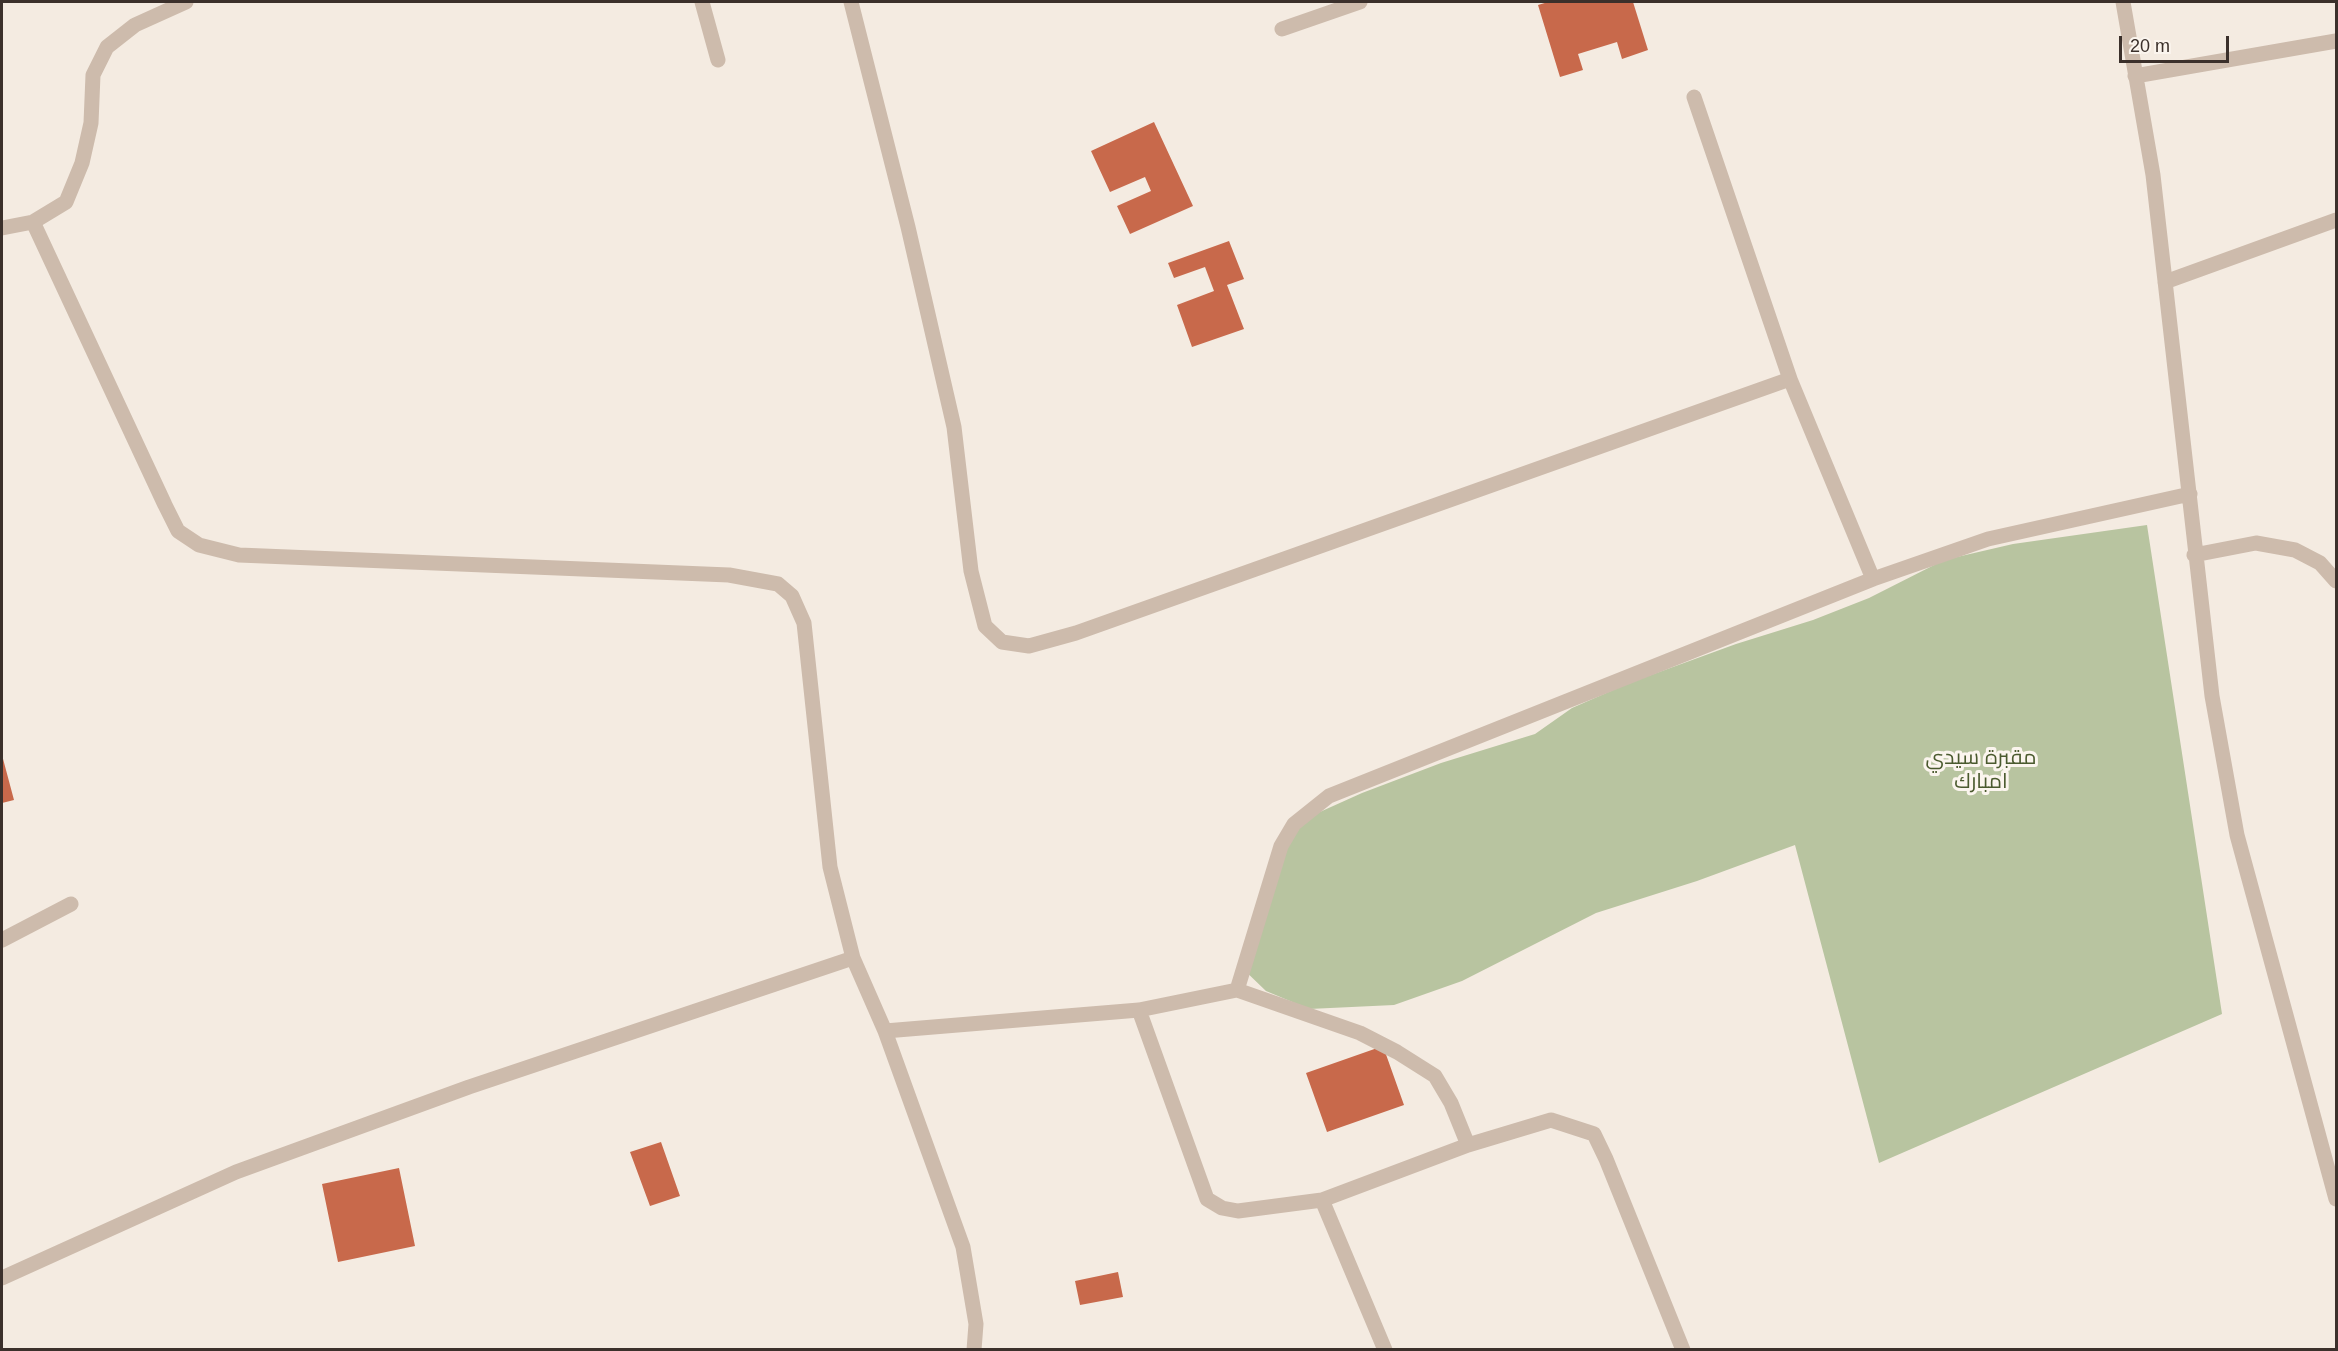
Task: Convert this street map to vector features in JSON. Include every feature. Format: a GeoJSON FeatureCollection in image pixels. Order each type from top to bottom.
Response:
{"type":"FeatureCollection","features":[{"type":"Feature","properties":{"kind":"street"},"geometry":{"type":"LineString","coordinates":[[2,228],[33,222],[66,202],[82,163],[91,123],[93,75],[107,46],[135,25],[186,2]]}},
{"type":"Feature","properties":{"kind":"street"},"geometry":{"type":"LineString","coordinates":[[702,2],[718,60]]}},
{"type":"Feature","properties":{"kind":"street"},"geometry":{"type":"LineString","coordinates":[[851,2],[908,227],[954,427],[971,571],[985,626],[1002,642],[1029,646],[1076,633],[1790,379]]}},
{"type":"Feature","properties":{"kind":"street"},"geometry":{"type":"LineString","coordinates":[[1282,28],[1360,2]]}},
{"type":"Feature","properties":{"kind":"street"},"geometry":{"type":"LineString","coordinates":[[2123,2],[2153,175],[2190,494],[2194,555],[2212,696],[2237,835],[2337,1199]]}},
{"type":"Feature","properties":{"kind":"street"},"geometry":{"type":"LineString","coordinates":[[2135,76],[2337,41]]}},
{"type":"Feature","properties":{"kind":"street"},"geometry":{"type":"LineString","coordinates":[[1694,97],[1790,379],[1873,579]]}},
{"type":"Feature","properties":{"kind":"street"},"geometry":{"type":"LineString","coordinates":[[2165,282],[2337,220]]}},
{"type":"Feature","properties":{"kind":"street"},"geometry":{"type":"LineString","coordinates":[[33,222],[165,506],[178,531],[199,545],[239,555],[729,575],[778,584],[792,596],[804,623],[830,867],[853,958],[885,1031],[963,1247],[976,1324],[974,1350]]}},
{"type":"Feature","properties":{"kind":"street"},"geometry":{"type":"LineString","coordinates":[[1237,990],[1281,846],[1294,824],[1329,796],[1873,579],[1988,540],[2190,494]]}},
{"type":"Feature","properties":{"kind":"street"},"geometry":{"type":"LineString","coordinates":[[2194,555],[2256,543],[2295,550],[2320,563],[2337,581]]}},
{"type":"Feature","properties":{"kind":"street"},"geometry":{"type":"LineString","coordinates":[[2,940],[71,904]]}},
{"type":"Feature","properties":{"kind":"street"},"geometry":{"type":"LineString","coordinates":[[2,1278],[236,1172],[480,1083],[853,958]]}},
{"type":"Feature","properties":{"kind":"street"},"geometry":{"type":"LineString","coordinates":[[885,1031],[1139,1011],[1237,990],[1360,1033],[1397,1052],[1435,1076],[1451,1103],[1468,1145]]}},
{"type":"Feature","properties":{"kind":"street"},"geometry":{"type":"LineString","coordinates":[[1139,1011],[1207,1199],[1222,1208],[1238,1211],[1322,1200],[1468,1145],[1551,1120],[1594,1134],[1683,1350]]}},
{"type":"Feature","properties":{"kind":"street"},"geometry":{"type":"LineString","coordinates":[[1322,1200],[1385,1350]]}},
{"type":"Feature","properties":{"kind":"green space","name":"مقبرة سيدي امبارك"},"geometry":{"type":"Polygon","coordinates":[[[2147,525],[2222,1014],[1879,1163],[1795,845],[1697,881],[1596,913],[1462,981],[1394,1005],[1309,1009],[1266,991],[1239,965],[1264,891],[1302,820],[1362,793],[1441,763],[1535,734],[1572,708],[1629,683],[1736,644],[1813,620],[1869,598],[1944,560],[2013,544],[2147,525]]]}},
{"type":"Feature","properties":{"kind":"building"},"geometry":{"type":"Polygon","coordinates":[[[1548,2],[1633,2],[1648,50],[1622,59],[1617,42],[1578,54],[1583,70],[1560,77],[1538,5],[1548,2]]]}},
{"type":"Feature","properties":{"kind":"building"},"geometry":{"type":"Polygon","coordinates":[[[1154,122],[1193,206],[1130,234],[1117,206],[1151,191],[1145,177],[1110,192],[1091,151],[1154,122]]]}},
{"type":"Feature","properties":{"kind":"building"},"geometry":{"type":"Polygon","coordinates":[[[1229,241],[1244,279],[1227,285],[1244,329],[1192,347],[1177,305],[1214,291],[1205,267],[1174,278],[1168,263],[1229,241]]]}},
{"type":"Feature","properties":{"kind":"building"},"geometry":{"type":"Polygon","coordinates":[[[2,755],[14,800],[2,803],[2,755]]]}},
{"type":"Feature","properties":{"kind":"building"},"geometry":{"type":"Polygon","coordinates":[[[1383,1046],[1404,1105],[1327,1132],[1306,1073],[1383,1046]]]}},
{"type":"Feature","properties":{"kind":"building"},"geometry":{"type":"Polygon","coordinates":[[[661,1142],[680,1196],[650,1206],[630,1152],[661,1142]]]}},
{"type":"Feature","properties":{"kind":"building"},"geometry":{"type":"Polygon","coordinates":[[[399,1168],[415,1246],[338,1262],[322,1184],[399,1168]]]}},
{"type":"Feature","properties":{"kind":"building"},"geometry":{"type":"Polygon","coordinates":[[[1118,1272],[1123,1297],[1080,1305],[1075,1281],[1118,1272]]]}}]}
